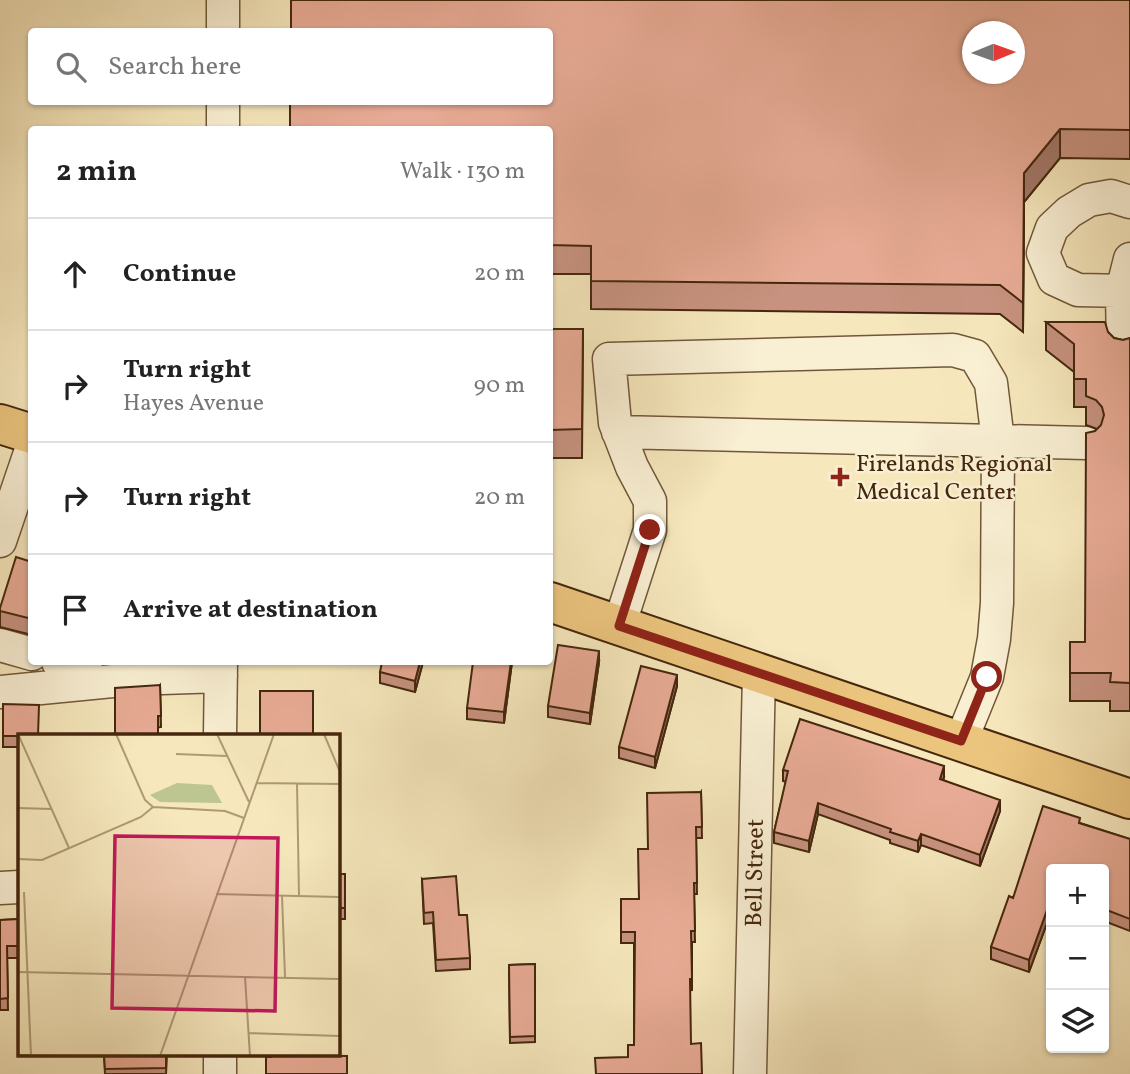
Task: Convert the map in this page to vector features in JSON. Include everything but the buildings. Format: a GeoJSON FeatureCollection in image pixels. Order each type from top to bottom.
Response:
{"type":"FeatureCollection","features":[{"type":"Feature","properties":{"kind":"main road"},"geometry":{"type":"LineString","coordinates":[[0,424],[28,432]]}},
{"type":"Feature","properties":{"kind":"main road"},"geometry":{"type":"LineString","coordinates":[[553,603],[1130,799]]}},
{"type":"Feature","properties":{"kind":"street"},"geometry":{"type":"LineString","coordinates":[[223,0],[223,28]]}},
{"type":"Feature","properties":{"kind":"street"},"geometry":{"type":"LineString","coordinates":[[223,105],[223,126]]}},
{"type":"Feature","properties":{"kind":"street"},"geometry":{"type":"LineString","coordinates":[[1126,292],[1078,290],[1054,279],[1043,253],[1052,228],[1069,212],[1089,200],[1111,196],[1130,202]]}},
{"type":"Feature","properties":{"kind":"street"},"geometry":{"type":"LineString","coordinates":[[1123,350],[1130,259]]}},
{"type":"Feature","properties":{"kind":"street"},"geometry":{"type":"LineString","coordinates":[[619,626],[650,530],[650,501],[618,432],[612,403],[609,359],[953,350],[975,356],[991,383],[998,441],[997,603],[987,677],[961,741]]}},
{"type":"Feature","properties":{"kind":"street"},"geometry":{"type":"LineString","coordinates":[[618,432],[1086,443]]}},
{"type":"Feature","properties":{"kind":"street"},"geometry":{"type":"LineString","coordinates":[[13,527],[28,464]]}},
{"type":"Feature","properties":{"kind":"street"},"geometry":{"type":"LineString","coordinates":[[0,645],[28,653]]}},
{"type":"Feature","properties":{"kind":"street"},"geometry":{"type":"LineString","coordinates":[[0,692],[79,669],[221,669],[220,734]]}},
{"type":"Feature","properties":{"kind":"street","name":"Bell Street"},"geometry":{"type":"LineString","coordinates":[[750,1074],[758,673]]}},
{"type":"Feature","properties":{"kind":"street"},"geometry":{"type":"LineString","coordinates":[[0,888],[18,887]]}},
{"type":"Feature","properties":{"kind":"street"},"geometry":{"type":"LineString","coordinates":[[220,1056],[220,1074]]}},
{"type":"Feature","properties":{"kind":"place","name":"Firelands Regional Medical Center"},"geometry":{"type":"Point","coordinates":[840,477]}},
{"type":"Feature","properties":{"kind":"route"},"geometry":{"type":"LineString","coordinates":[[650,530],[619,626],[961,741],[987,677]]}}]}
